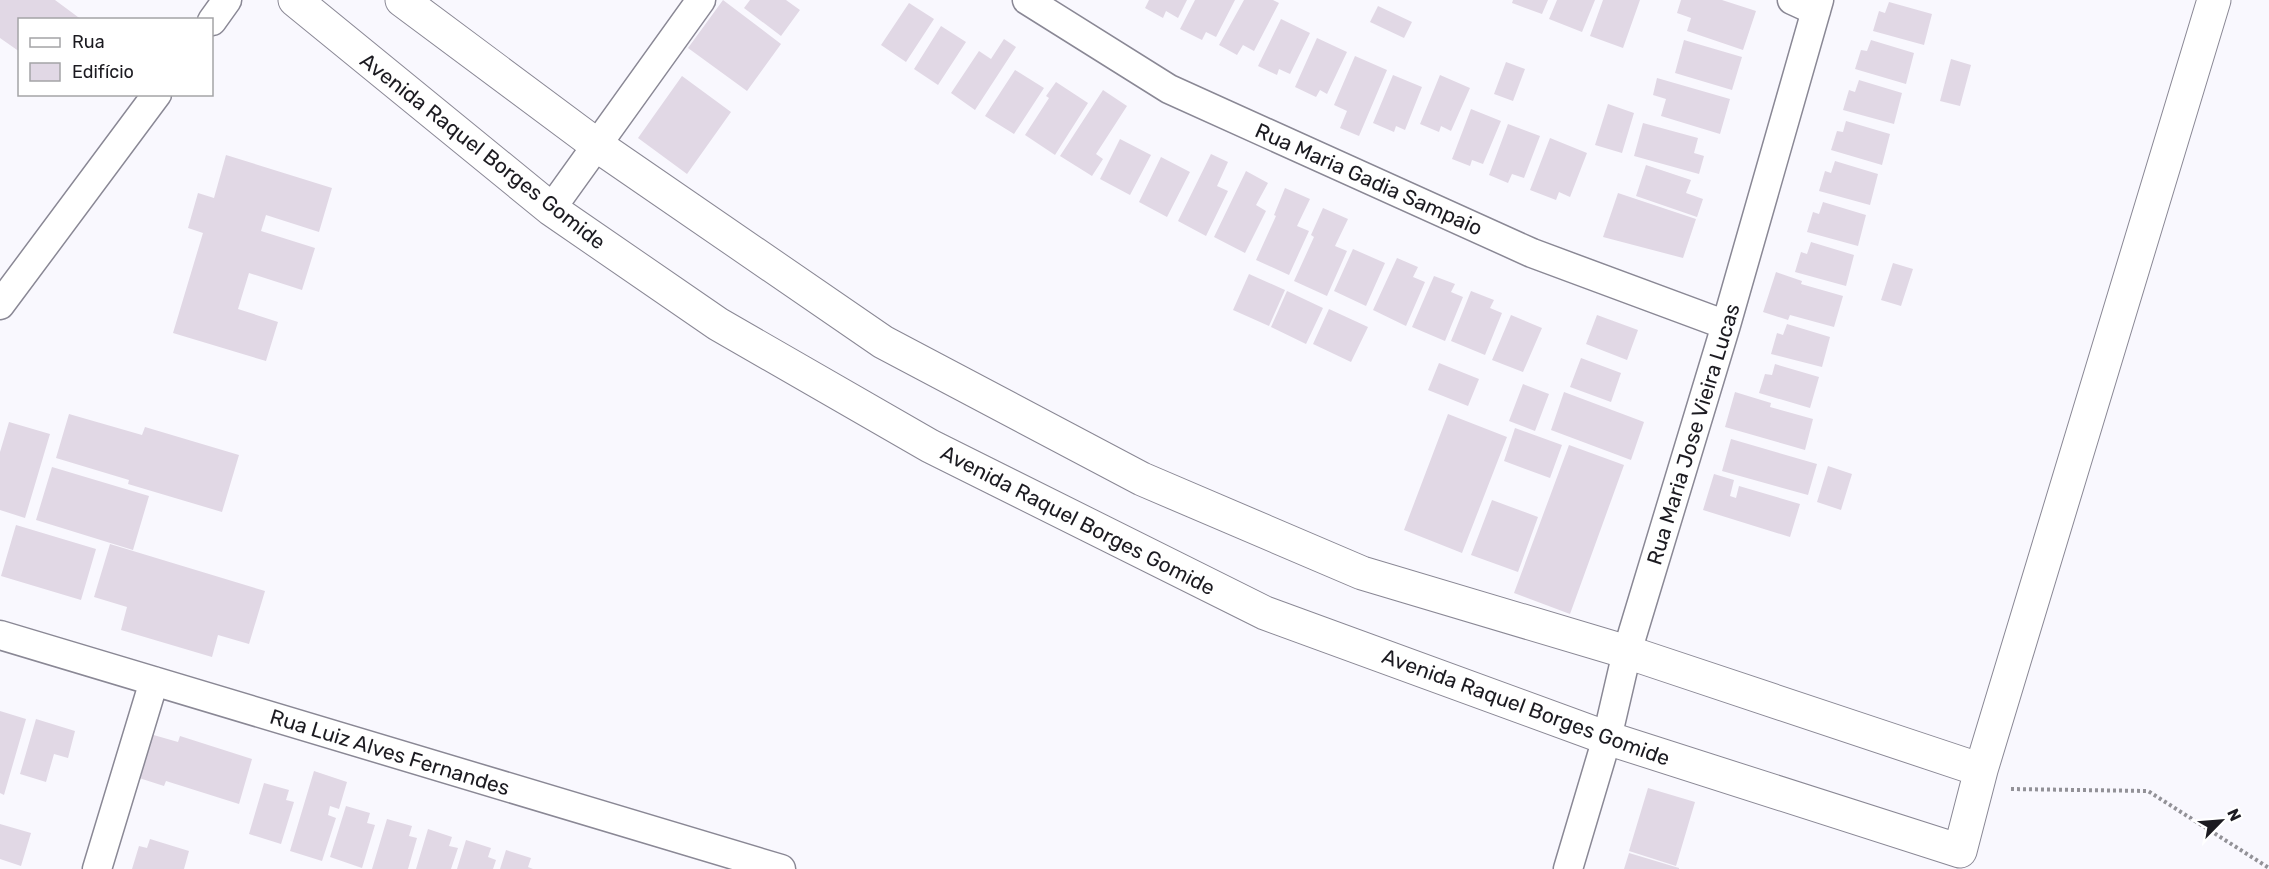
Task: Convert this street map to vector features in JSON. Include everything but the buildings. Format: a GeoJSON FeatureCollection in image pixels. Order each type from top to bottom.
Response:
{"type":"FeatureCollection","features":[{"type":"Feature","properties":{"kind":"street"},"geometry":{"type":"LineString","coordinates":[[213,20],[227,0]]}},
{"type":"Feature","properties":{"kind":"street","name":"Avenida Raquel Borges Gomide"},"geometry":{"type":"LineString","coordinates":[[295,0],[551,209],[718,324],[930,446],[1265,613],[1607,738],[1957,860]]}},
{"type":"Feature","properties":{"kind":"street"},"geometry":{"type":"LineString","coordinates":[[402,0],[598,146],[883,342],[1142,479],[1362,573],[1627,652],[1978,783]]}},
{"type":"Feature","properties":{"kind":"street"},"geometry":{"type":"LineString","coordinates":[[551,209],[701,0]]}},
{"type":"Feature","properties":{"kind":"street","name":"Rua Maria Gadia Sampaio"},"geometry":{"type":"LineString","coordinates":[[1027,0],[1169,89],[1532,253],[1726,325]]}},
{"type":"Feature","properties":{"kind":"street"},"geometry":{"type":"LineString","coordinates":[[1957,860],[1978,783],[2214,0]]}},
{"type":"Feature","properties":{"kind":"street","name":"Rua Maria Jose Vieira Lucas"},"geometry":{"type":"LineString","coordinates":[[1568,869],[1607,738],[1627,652],[1726,325],[1809,4]]}},
{"type":"Feature","properties":{"kind":"street"},"geometry":{"type":"LineString","coordinates":[[0,305],[156,96]]}},
{"type":"Feature","properties":{"kind":"street","name":"Rua Luiz Alves Fernandes"},"geometry":{"type":"LineString","coordinates":[[0,635],[781,869]]}},
{"type":"Feature","properties":{"kind":"street"},"geometry":{"type":"LineString","coordinates":[[97,869],[154,681]]}},
{"type":"Feature","properties":{"kind":"path"},"geometry":{"type":"LineString","coordinates":[[1978,783],[2013,789],[2148,791],[2269,868]]}}]}
